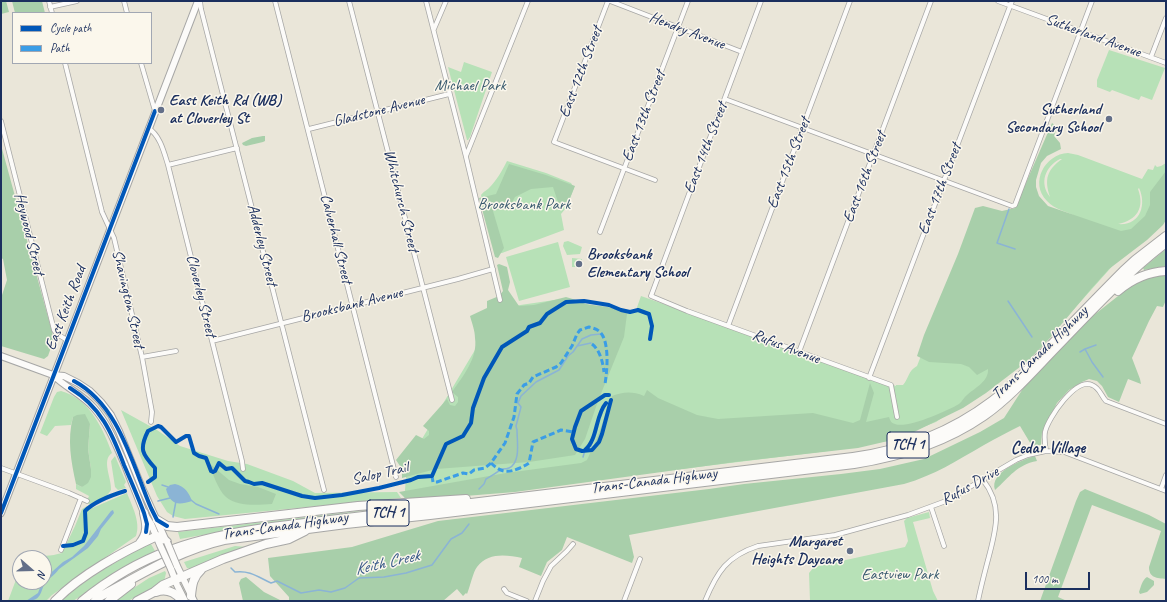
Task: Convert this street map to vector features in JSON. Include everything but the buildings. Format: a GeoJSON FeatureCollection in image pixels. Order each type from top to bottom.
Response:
{"type":"FeatureCollection","features":[{"type":"Feature","properties":{"kind":"highway"},"geometry":{"type":"LineString","coordinates":[[1136,260],[1166,232]]}},
{"type":"Feature","properties":{"kind":"highway","name":"Trans-Canada Highway"},"geometry":{"type":"LineString","coordinates":[[82,601],[112,579],[142,562],[175,548],[207,538],[234,532],[858,456],[885,452],[916,443],[956,425],[980,410],[1004,392],[1136,260],[1166,236]]}},
{"type":"Feature","properties":{"kind":"highway","name":"Trans-Canada Highway"},"geometry":{"type":"LineString","coordinates":[[149,570],[209,543],[240,537],[854,464],[902,454],[947,437],[972,424],[990,411],[1019,386],[1139,264],[1166,243]]}},
{"type":"Feature","properties":{"kind":"highway"},"geometry":{"type":"LineString","coordinates":[[1091,313],[1132,281],[1150,274],[1166,271]]}},
{"type":"Feature","properties":{"kind":"highway"},"geometry":{"type":"LineString","coordinates":[[157,520],[167,526],[177,528],[358,506],[484,497],[505,499]]}},
{"type":"Feature","properties":{"kind":"highway"},"geometry":{"type":"LineString","coordinates":[[140,543],[146,532],[147,524],[144,514]]}},
{"type":"Feature","properties":{"kind":"highway"},"geometry":{"type":"LineString","coordinates":[[137,601],[154,592],[163,585],[179,578],[242,552],[266,544],[289,539],[311,528]]}},
{"type":"Feature","properties":{"kind":"highway"},"geometry":{"type":"LineString","coordinates":[[55,601],[63,592],[83,577],[140,543],[157,536],[162,538],[164,544]]}},
{"type":"Feature","properties":{"kind":"highway"},"geometry":{"type":"LineString","coordinates":[[154,592],[167,590],[188,600],[196,575],[203,568]]}},
{"type":"Feature","properties":{"kind":"highway"},"geometry":{"type":"LineString","coordinates":[[109,601],[149,570]]}},
{"type":"Feature","properties":{"kind":"highway","name":"TCH 1"},"geometry":{"type":"LineString","coordinates":[[95,601],[101,596],[149,570]]}},
{"type":"Feature","properties":{"kind":"main road","name":"East Keith Road"},"geometry":{"type":"LineString","coordinates":[[1,513],[148,128],[199,1]]}},
{"type":"Feature","properties":{"kind":"main road"},"geometry":{"type":"LineString","coordinates":[[1,356],[54,375],[64,376],[90,391],[101,402],[111,415],[119,431],[157,520],[171,569],[179,578]]}},
{"type":"Feature","properties":{"kind":"main road"},"geometry":{"type":"LineString","coordinates":[[54,375],[62,384],[78,393],[87,401],[105,422],[113,437],[144,514],[157,536]]}},
{"type":"Feature","properties":{"kind":"main road"},"geometry":{"type":"LineString","coordinates":[[164,544],[177,566],[179,578],[177,585],[188,600]]}},
{"type":"Feature","properties":{"kind":"street"},"geometry":{"type":"LineString","coordinates":[[49,1],[52,12]]}},
{"type":"Feature","properties":{"kind":"street"},"geometry":{"type":"LineString","coordinates":[[50,7],[77,1]]}},
{"type":"Feature","properties":{"kind":"street"},"geometry":{"type":"LineString","coordinates":[[124,1],[127,12]]}},
{"type":"Feature","properties":{"kind":"street","name":"Adderley Street"},"geometry":{"type":"LineString","coordinates":[[199,1],[324,490]]}},
{"type":"Feature","properties":{"kind":"street","name":"Calverhall Street"},"geometry":{"type":"LineString","coordinates":[[275,1],[309,129],[396,477]]}},
{"type":"Feature","properties":{"kind":"street","name":"Whitchurch Street"},"geometry":{"type":"LineString","coordinates":[[349,1],[452,400]]}},
{"type":"Feature","properties":{"kind":"street"},"geometry":{"type":"LineString","coordinates":[[426,1],[466,157],[500,300]]}},
{"type":"Feature","properties":{"kind":"street"},"geometry":{"type":"LineString","coordinates":[[434,30],[446,1]]}},
{"type":"Feature","properties":{"kind":"street"},"geometry":{"type":"LineString","coordinates":[[466,157],[528,1]]}},
{"type":"Feature","properties":{"kind":"street","name":"Hendry Avenue"},"geometry":{"type":"LineString","coordinates":[[609,1],[742,52]]}},
{"type":"Feature","properties":{"kind":"street","name":"East 12th Street"},"geometry":{"type":"LineString","coordinates":[[609,1],[554,142],[624,169]]}},
{"type":"Feature","properties":{"kind":"street","name":"East 13th Street"},"geometry":{"type":"LineString","coordinates":[[600,232],[688,1]]}},
{"type":"Feature","properties":{"kind":"street","name":"East 14th Street"},"geometry":{"type":"LineString","coordinates":[[650,296],[761,1]]}},
{"type":"Feature","properties":{"kind":"street","name":"East 15th Street"},"geometry":{"type":"LineString","coordinates":[[728,326],[850,1]]}},
{"type":"Feature","properties":{"kind":"street","name":"East 16th Street"},"geometry":{"type":"LineString","coordinates":[[799,352],[931,1]]}},
{"type":"Feature","properties":{"kind":"street","name":"Sutherland Avenue"},"geometry":{"type":"LineString","coordinates":[[998,1],[1011,3],[1166,63]]}},
{"type":"Feature","properties":{"kind":"street"},"geometry":{"type":"LineString","coordinates":[[725,99],[1012,206],[1015,205],[1092,1]]}},
{"type":"Feature","properties":{"kind":"street","name":"East 17th Street"},"geometry":{"type":"LineString","coordinates":[[869,378],[1011,3]]}},
{"type":"Feature","properties":{"kind":"street"},"geometry":{"type":"LineString","coordinates":[[1151,57],[1166,18]]}},
{"type":"Feature","properties":{"kind":"street","name":"Shavington Street"},"geometry":{"type":"LineString","coordinates":[[65,64],[102,212],[114,238],[142,357],[152,412],[151,422]]}},
{"type":"Feature","properties":{"kind":"street"},"geometry":{"type":"LineString","coordinates":[[141,64],[155,111]]}},
{"type":"Feature","properties":{"kind":"street","name":"Gladstone Avenue"},"geometry":{"type":"LineString","coordinates":[[309,129],[449,94]]}},
{"type":"Feature","properties":{"kind":"street","name":"Heywood Street"},"geometry":{"type":"LineString","coordinates":[[1,121],[54,330],[57,334],[67,340]]}},
{"type":"Feature","properties":{"kind":"street","name":"Cloverley Street"},"geometry":{"type":"LineString","coordinates":[[148,128],[152,130],[162,146],[168,164],[243,469]]}},
{"type":"Feature","properties":{"kind":"street"},"geometry":{"type":"LineString","coordinates":[[168,164],[237,148]]}},
{"type":"Feature","properties":{"kind":"street"},"geometry":{"type":"LineString","coordinates":[[624,169],[655,180]]}},
{"type":"Feature","properties":{"kind":"street","name":"Brooksbank Avenue"},"geometry":{"type":"LineString","coordinates":[[212,341],[458,279],[493,268]]}},
{"type":"Feature","properties":{"kind":"street","name":"Rufus Avenue"},"geometry":{"type":"LineString","coordinates":[[650,296],[687,311],[891,385],[897,417]]}},
{"type":"Feature","properties":{"kind":"street"},"geometry":{"type":"LineString","coordinates":[[142,357],[176,351]]}},
{"type":"Feature","properties":{"kind":"street"},"geometry":{"type":"LineString","coordinates":[[1046,451],[1045,434],[1050,420],[1063,401],[1084,384],[1092,384],[1095,386],[1099,390],[1102,398],[1106,401],[1166,424]]}},
{"type":"Feature","properties":{"kind":"street","name":"Rufus Drive"},"geometry":{"type":"LineString","coordinates":[[705,601],[716,578],[728,561],[750,549],[758,546],[835,535],[931,507],[946,501],[1016,460],[1028,455],[1046,451],[1064,452],[1166,491]]}},
{"type":"Feature","properties":{"kind":"street"},"geometry":{"type":"LineString","coordinates":[[1,468],[87,501]]}},
{"type":"Feature","properties":{"kind":"street"},"geometry":{"type":"LineString","coordinates":[[1161,488],[1166,475]]}},
{"type":"Feature","properties":{"kind":"street"},"geometry":{"type":"LineString","coordinates":[[978,601],[996,527],[995,505],[991,492],[983,480]]}},
{"type":"Feature","properties":{"kind":"street"},"geometry":{"type":"LineString","coordinates":[[62,550],[81,498]]}},
{"type":"Feature","properties":{"kind":"street","name":"Rufus Drive"},"geometry":{"type":"LineString","coordinates":[[931,507],[944,546]]}},
{"type":"Feature","properties":{"kind":"street"},"geometry":{"type":"LineString","coordinates":[[535,601],[551,566],[573,544]]}},
{"type":"Feature","properties":{"kind":"street"},"geometry":{"type":"LineString","coordinates":[[624,601],[640,559]]}},
{"type":"Feature","properties":{"kind":"street"},"geometry":{"type":"LineString","coordinates":[[504,589],[506,593],[527,601]]}},
{"type":"Feature","properties":{"kind":"green space"},"geometry":{"type":"Polygon","coordinates":[[[1,1],[6,1],[9,12],[1,14],[1,1]]]}},
{"type":"Feature","properties":{"kind":"green space"},"geometry":{"type":"Polygon","coordinates":[[[12,1],[42,1],[45,12],[15,12],[12,1]]]}},
{"type":"Feature","properties":{"kind":"green space"},"geometry":{"type":"Polygon","coordinates":[[[1109,50],[1165,68],[1152,100],[1141,96],[1139,100],[1112,90],[1110,92],[1097,87],[1097,80],[1109,50]]]}},
{"type":"Feature","properties":{"kind":"green space","name":"Michael Park"},"geometry":{"type":"Polygon","coordinates":[[[464,62],[492,72],[468,140],[448,67],[461,72],[464,62]]]}},
{"type":"Feature","properties":{"kind":"green space"},"geometry":{"type":"Polygon","coordinates":[[[1052,123],[1057,127],[1054,136],[1060,143],[1061,149],[1047,156],[1041,163],[1036,180],[1036,187],[1039,196],[1048,206],[1121,231],[1131,229],[1145,216],[1150,205],[1150,192],[1166,171],[1166,220],[1163,225],[1147,240],[1109,269],[1050,338],[1029,360],[986,393],[963,408],[912,433],[888,441],[858,448],[735,462],[515,492],[465,496],[413,506],[399,492],[506,473],[581,463],[587,460],[597,438],[612,396],[624,393],[635,393],[644,396],[647,390],[658,398],[697,415],[718,419],[813,413],[853,423],[860,420],[870,383],[874,393],[866,422],[889,417],[894,424],[908,424],[937,415],[959,404],[984,381],[988,373],[988,369],[977,375],[969,367],[961,364],[929,362],[917,356],[975,208],[983,206],[1002,211],[1015,208],[1052,123]]]}},
{"type":"Feature","properties":{"kind":"green space"},"geometry":{"type":"Polygon","coordinates":[[[265,136],[265,141],[263,142],[246,146],[242,143],[252,138],[265,136]]]}},
{"type":"Feature","properties":{"kind":"green space"},"geometry":{"type":"Polygon","coordinates":[[[1,145],[54,339],[48,356],[44,359],[1,346],[1,298],[7,280],[3,259],[1,258],[1,145]]]}},
{"type":"Feature","properties":{"kind":"green space"},"geometry":{"type":"Polygon","coordinates":[[[1068,153],[1078,155],[1142,179],[1148,169],[1153,170],[1155,165],[1157,167],[1166,163],[1166,217],[1116,262],[1033,355],[936,422],[888,441],[828,451],[404,503],[407,464],[500,308],[568,298],[596,307],[635,313],[641,296],[896,386],[903,385],[910,372],[917,366],[979,208],[1015,215],[1077,217],[1050,204],[1042,194],[1039,186],[1042,171],[1052,158],[1068,153]],[[1062,159],[1051,166],[1045,176],[1045,186],[1050,197],[1047,185],[1048,175],[1053,167],[1062,159]],[[1139,188],[1140,207],[1138,212],[1130,220],[1118,224],[1132,222],[1140,213],[1142,201],[1139,188]]]}},
{"type":"Feature","properties":{"kind":"green space","name":"Brooksbank Park"},"geometry":{"type":"Polygon","coordinates":[[[507,161],[546,173],[571,183],[574,188],[566,208],[561,214],[564,230],[502,253],[497,253],[481,195],[494,182],[507,161]]]}},
{"type":"Feature","properties":{"kind":"green space"},"geometry":{"type":"Polygon","coordinates":[[[509,164],[546,175],[575,186],[566,208],[558,202],[553,187],[531,189],[515,197],[510,206],[493,211],[504,248],[498,258],[495,257],[479,198],[496,194],[509,164]]]}},
{"type":"Feature","properties":{"kind":"green space"},"geometry":{"type":"Polygon","coordinates":[[[568,241],[582,247],[580,254],[567,255],[563,246],[564,242],[568,241]]]}},
{"type":"Feature","properties":{"kind":"green space"},"geometry":{"type":"Polygon","coordinates":[[[558,242],[570,287],[519,301],[506,257],[558,242]]]}},
{"type":"Feature","properties":{"kind":"green space"},"geometry":{"type":"Polygon","coordinates":[[[1166,249],[1166,266],[1144,270],[1143,268],[1166,249]]]}},
{"type":"Feature","properties":{"kind":"green space"},"geometry":{"type":"Polygon","coordinates":[[[572,258],[582,259],[581,267],[572,267],[572,258]]]}},
{"type":"Feature","properties":{"kind":"green space"},"geometry":{"type":"Polygon","coordinates":[[[499,264],[507,267],[510,282],[508,290],[519,306],[534,305],[566,297],[585,304],[608,307],[626,312],[627,314],[624,337],[598,401],[585,439],[575,455],[529,462],[436,469],[402,478],[402,469],[396,460],[416,435],[424,439],[429,435],[429,431],[423,426],[447,399],[450,405],[455,406],[458,402],[458,397],[452,392],[469,366],[474,353],[474,333],[470,316],[487,308],[487,301],[499,296],[503,291],[497,265],[499,264]]]}},
{"type":"Feature","properties":{"kind":"green space"},"geometry":{"type":"Polygon","coordinates":[[[1166,274],[1166,300],[1163,307],[1157,306],[1132,358],[1141,384],[1128,379],[1119,402],[1108,397],[1102,386],[1097,381],[1089,379],[1082,382],[1069,390],[1057,403],[1042,433],[1041,445],[1032,446],[1020,426],[936,472],[904,484],[629,535],[634,557],[632,563],[567,537],[562,550],[547,562],[541,576],[519,567],[522,558],[510,556],[492,557],[481,562],[477,567],[467,594],[466,593],[463,596],[457,589],[443,601],[289,601],[289,597],[270,576],[268,558],[352,547],[438,521],[744,484],[841,474],[880,469],[924,459],[980,432],[1004,418],[1024,387],[1089,319],[1144,277],[1166,274]]]}},
{"type":"Feature","properties":{"kind":"green space"},"geometry":{"type":"Polygon","coordinates":[[[61,391],[71,395],[88,408],[100,425],[112,453],[107,460],[111,490],[106,497],[90,504],[86,503],[89,496],[76,489],[76,484],[82,487],[91,469],[88,449],[90,424],[73,417],[71,425],[55,426],[47,436],[40,433],[54,397],[57,392],[61,391]]]}},
{"type":"Feature","properties":{"kind":"green space"},"geometry":{"type":"Polygon","coordinates":[[[121,410],[157,430],[180,446],[228,461],[247,464],[293,481],[315,493],[397,492],[401,498],[185,519],[173,516],[167,512],[157,496],[121,410]]]}},
{"type":"Feature","properties":{"kind":"green space"},"geometry":{"type":"Polygon","coordinates":[[[85,414],[90,424],[88,449],[91,477],[88,483],[82,487],[76,484],[71,459],[70,434],[73,417],[85,414]]]}},
{"type":"Feature","properties":{"kind":"green space"},"geometry":{"type":"Polygon","coordinates":[[[115,456],[126,482],[124,485],[126,488],[118,490],[115,487],[111,461],[115,456]]]}},
{"type":"Feature","properties":{"kind":"green space"},"geometry":{"type":"Polygon","coordinates":[[[1035,456],[1037,461],[1024,465],[1018,469],[995,490],[994,484],[1002,472],[1022,460],[1035,456]]]}},
{"type":"Feature","properties":{"kind":"green space"},"geometry":{"type":"Polygon","coordinates":[[[209,463],[229,480],[240,484],[258,487],[276,494],[272,504],[248,505],[236,502],[226,497],[220,490],[209,463]]]}},
{"type":"Feature","properties":{"kind":"green space"},"geometry":{"type":"Polygon","coordinates":[[[1085,489],[1149,515],[1166,524],[1166,579],[1154,577],[1149,571],[1161,531],[1092,505],[1058,597],[1067,601],[1040,601],[1076,501],[1080,492],[1085,489]]]}},
{"type":"Feature","properties":{"kind":"green space"},"geometry":{"type":"Polygon","coordinates":[[[127,493],[137,520],[136,536],[52,595],[46,601],[8,601],[12,590],[52,590],[52,555],[62,553],[82,509],[87,506],[90,509],[127,493]]]}},
{"type":"Feature","properties":{"kind":"green space"},"geometry":{"type":"Polygon","coordinates":[[[383,508],[236,529],[180,539],[178,532],[383,508]]]}},
{"type":"Feature","properties":{"kind":"green space","name":"Eastview Park"},"geometry":{"type":"Polygon","coordinates":[[[929,512],[930,518],[913,522],[933,591],[938,601],[810,601],[809,573],[814,567],[905,547],[908,541],[904,521],[907,518],[929,512]]]}},
{"type":"Feature","properties":{"kind":"green space"},"geometry":{"type":"Polygon","coordinates":[[[151,544],[155,551],[120,570],[73,601],[61,601],[96,575],[134,551],[151,544]]]}},
{"type":"Feature","properties":{"kind":"green space"},"geometry":{"type":"Polygon","coordinates":[[[235,546],[247,547],[190,569],[187,568],[184,562],[235,546]]]}},
{"type":"Feature","properties":{"kind":"green space"},"geometry":{"type":"Polygon","coordinates":[[[165,571],[164,582],[128,601],[114,601],[149,578],[165,571]]]}},
{"type":"Feature","properties":{"kind":"green space"},"geometry":{"type":"Polygon","coordinates":[[[246,577],[264,592],[282,601],[243,601],[239,583],[241,579],[246,577]]]}},
{"type":"Feature","properties":{"kind":"green space"},"geometry":{"type":"Polygon","coordinates":[[[1147,577],[1154,581],[1154,585],[1147,592],[1140,594],[1139,592],[1142,584],[1147,577]]]}},
{"type":"Feature","properties":{"kind":"water"},"geometry":{"type":"Polygon","coordinates":[[[175,484],[186,490],[192,501],[178,503],[172,501],[166,489],[170,485],[175,484]]]}},
{"type":"Feature","properties":{"kind":"water"},"geometry":{"type":"Polygon","coordinates":[[[113,510],[114,513],[88,548],[59,569],[52,577],[52,572],[84,546],[113,510]]]}},
{"type":"Feature","properties":{"kind":"water"},"geometry":{"type":"Polygon","coordinates":[[[39,590],[42,590],[38,598],[31,601],[26,601],[38,593],[39,590]]]}},
{"type":"Feature","properties":{"kind":"waterway"},"geometry":{"type":"LineString","coordinates":[[1009,209],[997,243],[1015,249]]}},
{"type":"Feature","properties":{"kind":"waterway"},"geometry":{"type":"LineString","coordinates":[[1008,301],[1032,337]]}},
{"type":"Feature","properties":{"kind":"waterway","name":"Keith Creek"},"geometry":{"type":"LineString","coordinates":[[479,489],[484,484],[486,479],[502,469],[509,468],[513,465],[517,457],[518,446],[516,426],[521,407],[518,403],[521,396],[536,382],[559,370],[582,339],[591,335],[601,334]]}},
{"type":"Feature","properties":{"kind":"waterway"},"geometry":{"type":"LineString","coordinates":[[577,346],[591,343]]}},
{"type":"Feature","properties":{"kind":"waterway"},"geometry":{"type":"LineString","coordinates":[[1080,352],[1096,345]]}},
{"type":"Feature","properties":{"kind":"waterway"},"geometry":{"type":"LineString","coordinates":[[1085,349],[1103,377]]}},
{"type":"Feature","properties":{"kind":"waterway"},"geometry":{"type":"LineString","coordinates":[[586,448],[591,446],[594,437]]}},
{"type":"Feature","properties":{"kind":"waterway"},"geometry":{"type":"LineString","coordinates":[[583,457],[585,450]]}},
{"type":"Feature","properties":{"kind":"waterway"},"geometry":{"type":"LineString","coordinates":[[162,485],[168,487]]}},
{"type":"Feature","properties":{"kind":"waterway"},"geometry":{"type":"LineString","coordinates":[[158,501],[170,498]]}},
{"type":"Feature","properties":{"kind":"waterway"},"geometry":{"type":"LineString","coordinates":[[191,500],[196,504],[219,514]]}},
{"type":"Feature","properties":{"kind":"waterway"},"geometry":{"type":"LineString","coordinates":[[173,517],[176,501]]}},
{"type":"Feature","properties":{"kind":"waterway","name":"Keith Creek"},"geometry":{"type":"LineString","coordinates":[[231,568],[235,572],[250,573],[271,583],[277,581],[301,593],[319,590],[331,592],[345,588],[359,578],[384,577],[406,573],[432,565],[451,539],[462,533],[469,524]]}},
{"type":"Feature","properties":{"kind":"marked path"},"geometry":{"type":"LineString","coordinates":[[432,476],[433,482],[437,482],[463,473],[469,474],[474,470],[485,468],[491,463],[505,443],[514,417],[517,394],[533,377],[556,367],[561,363],[580,330],[589,327],[596,329],[603,337],[607,350],[605,384]]}},
{"type":"Feature","properties":{"kind":"marked path"},"geometry":{"type":"LineString","coordinates":[[592,344],[599,353],[604,372]]}},
{"type":"Feature","properties":{"kind":"marked path"},"geometry":{"type":"LineString","coordinates":[[491,463],[501,470],[516,470],[529,463],[533,442],[561,430],[574,432]]}},
{"type":"Feature","properties":{"kind":"cycle path"},"geometry":{"type":"LineString","coordinates":[[1,513],[155,111]]}},
{"type":"Feature","properties":{"kind":"cycle path","name":"Salop Trail"},"geometry":{"type":"LineString","coordinates":[[148,482],[155,477],[155,468],[147,459],[143,451],[143,442],[148,431],[158,426],[161,427],[176,442],[186,436],[189,436],[194,453],[206,458],[211,471],[213,472],[219,463],[226,469],[232,468],[245,481],[254,484],[262,483],[302,496],[315,498],[342,495],[379,488],[418,477],[432,476],[446,444],[463,436],[471,423],[473,408],[484,378],[502,347],[527,331],[529,327],[540,323],[547,314],[566,302],[584,301],[609,305],[630,312],[638,310],[649,314],[652,326],[650,339]]}},
{"type":"Feature","properties":{"kind":"cycle path"},"geometry":{"type":"LineString","coordinates":[[74,381],[89,392],[102,405],[113,420],[130,455],[157,520],[167,526]]}},
{"type":"Feature","properties":{"kind":"cycle path"},"geometry":{"type":"LineString","coordinates":[[70,388],[81,395],[98,412],[110,432],[144,513],[147,524],[146,532]]}},
{"type":"Feature","properties":{"kind":"cycle path"},"geometry":{"type":"LineString","coordinates":[[609,395],[605,395],[581,411],[572,439],[576,449],[582,451],[592,450],[599,442],[611,400]]}},
{"type":"Feature","properties":{"kind":"cycle path"},"geometry":{"type":"LineString","coordinates":[[585,450],[592,440],[602,408],[606,403]]}},
{"type":"Feature","properties":{"kind":"cycle path"},"geometry":{"type":"LineString","coordinates":[[63,546],[73,545],[83,541],[86,533],[85,511],[89,507],[109,496],[125,491]]}},
{"type":"Feature","properties":{"kind":"place","name":"East Keith Rd (WB) at Cloverley St"},"geometry":{"type":"Point","coordinates":[161,110]}},
{"type":"Feature","properties":{"kind":"place","name":"Sutherland Secondary School"},"geometry":{"type":"Point","coordinates":[1109,119]}},
{"type":"Feature","properties":{"kind":"place","name":"Brooksbank Elementary School"},"geometry":{"type":"Point","coordinates":[579,264]}},
{"type":"Feature","properties":{"kind":"place","name":"Margaret Heights Daycare"},"geometry":{"type":"Point","coordinates":[850,551]}},
{"type":"Feature","properties":{"kind":"district","name":"Cedar Village"},"geometry":{"type":"Point","coordinates":[1048,449]}}]}
